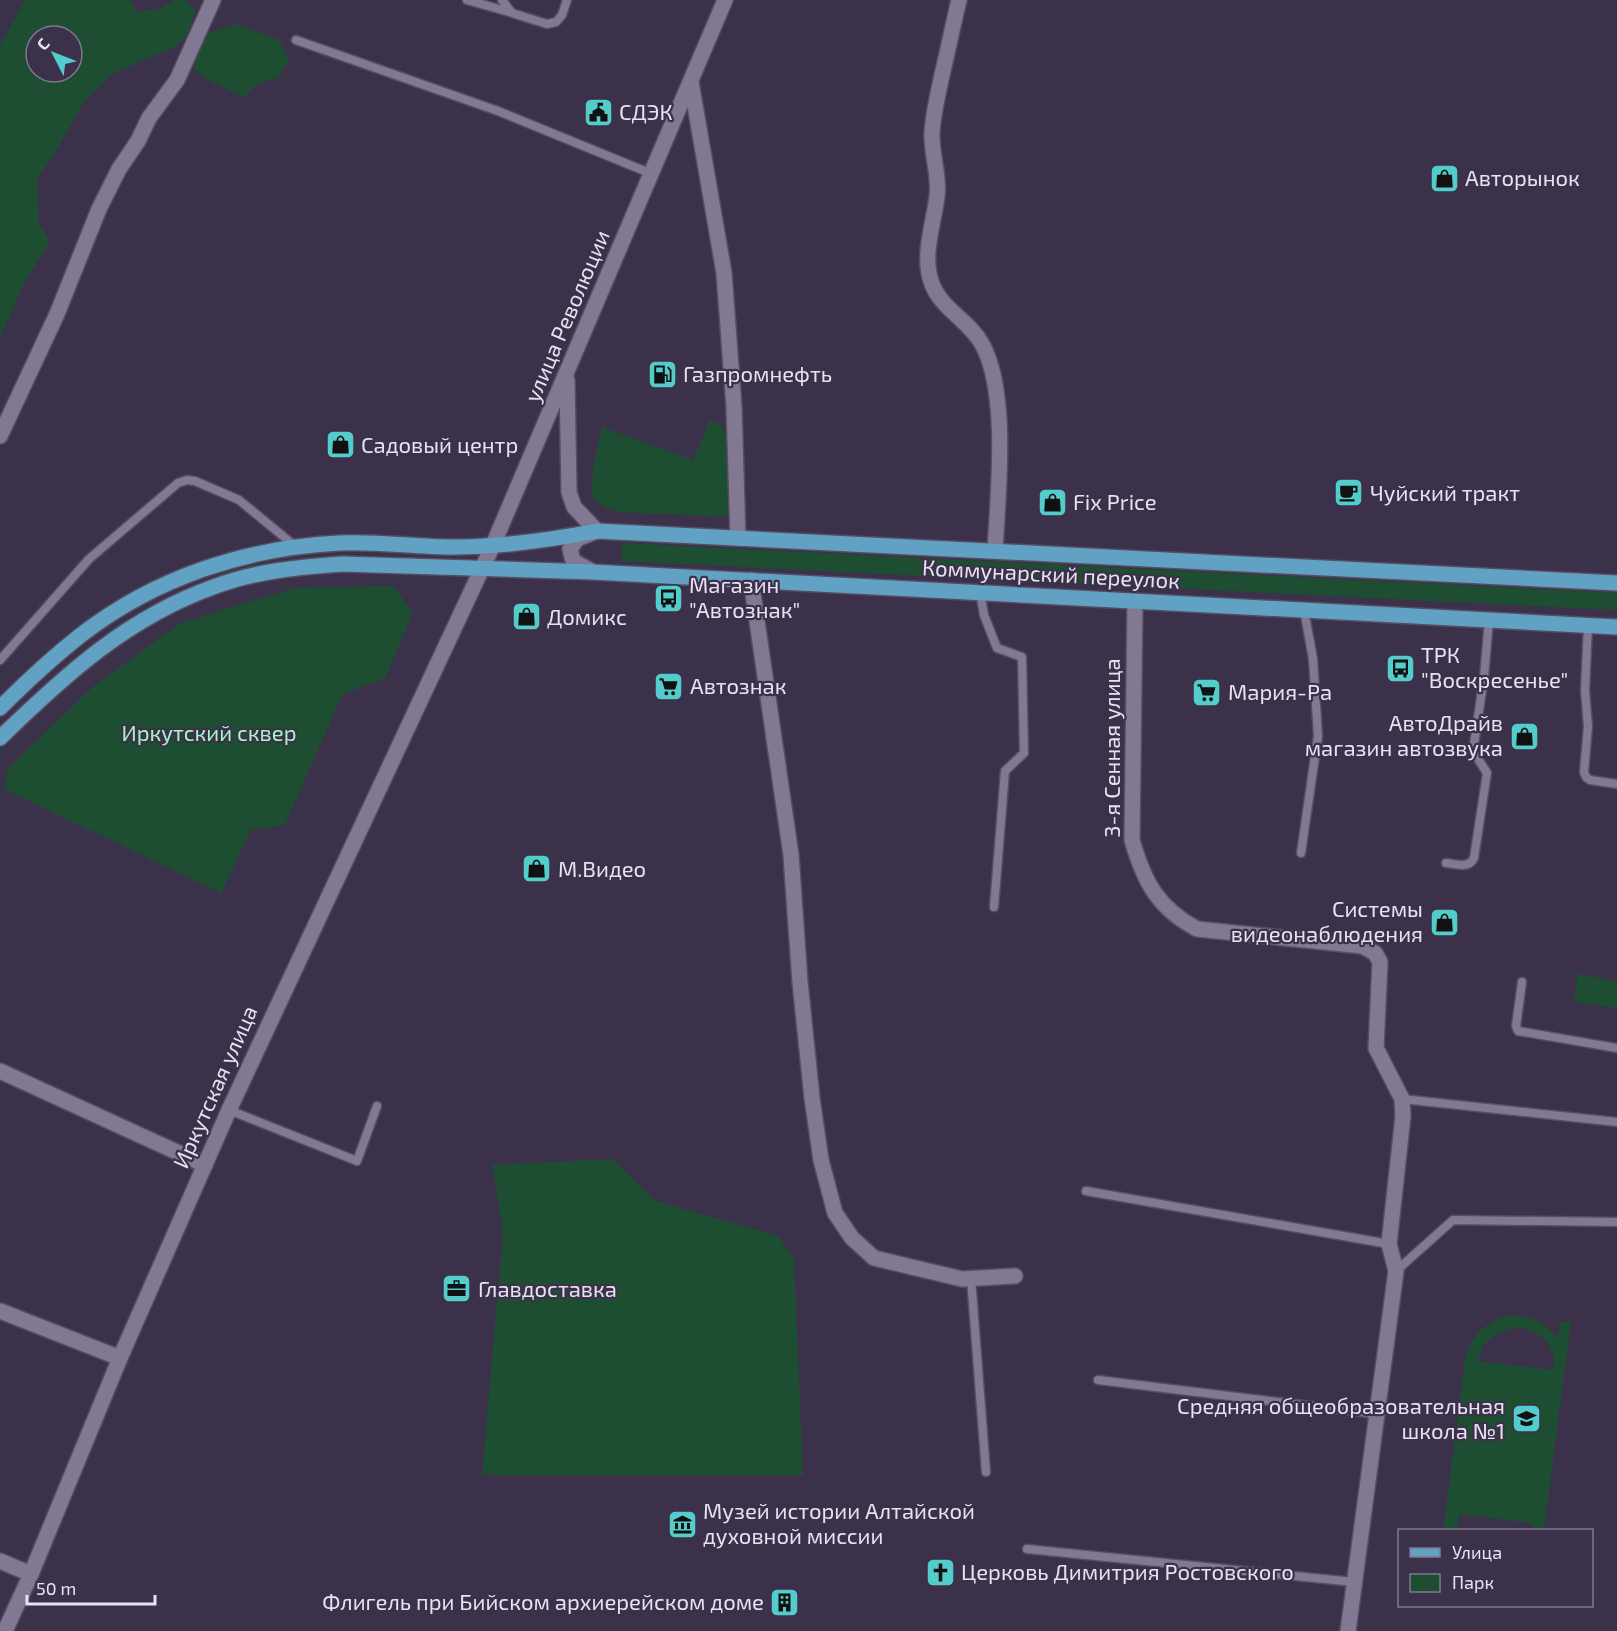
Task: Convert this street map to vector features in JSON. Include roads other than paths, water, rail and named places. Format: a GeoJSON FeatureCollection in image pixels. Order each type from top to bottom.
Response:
{"type":"FeatureCollection","features":[{"type":"Feature","properties":{"kind":"main road","name":"Коммунарский переулок"},"geometry":{"type":"LineString","coordinates":[[0,708],[82,634],[119,608],[162,585],[210,565],[295,546],[342,543],[453,547],[560,538],[597,531],[1617,583]]}},
{"type":"Feature","properties":{"kind":"main road","name":"Коммунарский переулок"},"geometry":{"type":"LineString","coordinates":[[0,738],[95,651],[141,621],[171,605],[217,585],[264,573],[342,564],[593,572],[1617,627]]}},
{"type":"Feature","properties":{"kind":"street"},"geometry":{"type":"LineString","coordinates":[[0,436],[57,314],[99,209],[149,118],[177,80],[213,0]]}},
{"type":"Feature","properties":{"kind":"street","name":"улица Революции"},"geometry":{"type":"LineString","coordinates":[[482,569],[725,0]]}},
{"type":"Feature","properties":{"kind":"street"},"geometry":{"type":"LineString","coordinates":[[959,0],[935,109],[932,133],[938,194],[928,260],[930,280],[938,296],[973,330],[990,359],[1000,446],[995,550]]}},
{"type":"Feature","properties":{"kind":"street"},"geometry":{"type":"LineString","coordinates":[[690,80],[724,273],[734,406],[738,537]]}},
{"type":"Feature","properties":{"kind":"street"},"geometry":{"type":"LineString","coordinates":[[567,374],[569,492],[574,507],[597,531],[577,539],[570,549],[573,561],[593,572]]}},
{"type":"Feature","properties":{"kind":"street","name":"Иркутская улица"},"geometry":{"type":"LineString","coordinates":[[5,1631],[31,1574],[120,1358],[229,1110],[482,569]]}},
{"type":"Feature","properties":{"kind":"street"},"geometry":{"type":"LineString","coordinates":[[751,580],[791,855],[800,982],[812,1098],[821,1160],[835,1213],[852,1238],[874,1258],[962,1279],[1015,1276]]}},
{"type":"Feature","properties":{"kind":"street","name":"3-я Сенная улица"},"geometry":{"type":"LineString","coordinates":[[1135,601],[1132,840],[1140,867],[1150,889],[1166,909],[1197,929],[1362,946],[1375,953],[1380,962],[1376,1048],[1402,1099],[1403,1116],[1389,1244]]}},
{"type":"Feature","properties":{"kind":"street"},"geometry":{"type":"LineString","coordinates":[[0,1071],[205,1165]]}},
{"type":"Feature","properties":{"kind":"street"},"geometry":{"type":"LineString","coordinates":[[1348,1631],[1396,1271],[1389,1244]]}},
{"type":"Feature","properties":{"kind":"street"},"geometry":{"type":"LineString","coordinates":[[0,1311],[120,1358]]}},
{"type":"Feature","properties":{"kind":"street"},"geometry":{"type":"LineString","coordinates":[[0,1561],[31,1574]]}},
{"type":"Feature","properties":{"kind":"lane"},"geometry":{"type":"LineString","coordinates":[[467,0],[547,24],[556,22],[562,15],[567,0]]}},
{"type":"Feature","properties":{"kind":"lane"},"geometry":{"type":"LineString","coordinates":[[502,0],[512,13],[516,14]]}},
{"type":"Feature","properties":{"kind":"lane"},"geometry":{"type":"LineString","coordinates":[[296,40],[498,111],[652,174]]}},
{"type":"Feature","properties":{"kind":"lane"},"geometry":{"type":"LineString","coordinates":[[0,660],[89,559],[178,483],[188,480],[195,481],[239,500],[295,546]]}},
{"type":"Feature","properties":{"kind":"lane"},"geometry":{"type":"LineString","coordinates":[[981,592],[984,615],[997,648],[1022,657],[1024,753],[1005,771],[994,907]]}},
{"type":"Feature","properties":{"kind":"lane"},"geometry":{"type":"LineString","coordinates":[[1301,853],[1318,736],[1313,659],[1305,610]]}},
{"type":"Feature","properties":{"kind":"lane"},"geometry":{"type":"LineString","coordinates":[[1446,864],[1466,865],[1474,858],[1486,773],[1473,751],[1484,677],[1489,620]]}},
{"type":"Feature","properties":{"kind":"lane"},"geometry":{"type":"LineString","coordinates":[[1588,625],[1585,691],[1588,726],[1584,772],[1590,780],[1617,784]]}},
{"type":"Feature","properties":{"kind":"lane"},"geometry":{"type":"LineString","coordinates":[[1522,982],[1516,1026],[1518,1031],[1617,1048]]}},
{"type":"Feature","properties":{"kind":"lane"},"geometry":{"type":"LineString","coordinates":[[1402,1099],[1617,1122]]}},
{"type":"Feature","properties":{"kind":"lane"},"geometry":{"type":"LineString","coordinates":[[229,1110],[357,1161],[377,1106]]}},
{"type":"Feature","properties":{"kind":"lane"},"geometry":{"type":"LineString","coordinates":[[1086,1191],[1389,1244]]}},
{"type":"Feature","properties":{"kind":"lane"},"geometry":{"type":"LineString","coordinates":[[1396,1271],[1453,1220],[1617,1222]]}},
{"type":"Feature","properties":{"kind":"lane"},"geometry":{"type":"LineString","coordinates":[[970,1278],[986,1473]]}},
{"type":"Feature","properties":{"kind":"lane"},"geometry":{"type":"LineString","coordinates":[[1098,1380],[1377,1414]]}},
{"type":"Feature","properties":{"kind":"lane"},"geometry":{"type":"LineString","coordinates":[[1027,1549],[1354,1582]]}},
{"type":"Feature","properties":{"kind":"place","name":"СДЭК"},"geometry":{"type":"Point","coordinates":[598,112]}},
{"type":"Feature","properties":{"kind":"place","name":"Авторынок"},"geometry":{"type":"Point","coordinates":[1444,178]}},
{"type":"Feature","properties":{"kind":"place","name":"Газпромнефть"},"geometry":{"type":"Point","coordinates":[662,374]}},
{"type":"Feature","properties":{"kind":"place","name":"Садовый центр"},"geometry":{"type":"Point","coordinates":[340,445]}},
{"type":"Feature","properties":{"kind":"place","name":"Чуйский тракт"},"geometry":{"type":"Point","coordinates":[1349,493]}},
{"type":"Feature","properties":{"kind":"place","name":"Fix Price"},"geometry":{"type":"Point","coordinates":[1052,502]}},
{"type":"Feature","properties":{"kind":"place","name":"Магазин \"Автознак\""},"geometry":{"type":"Point","coordinates":[668,598]}},
{"type":"Feature","properties":{"kind":"place","name":"Домикс"},"geometry":{"type":"Point","coordinates":[526,617]}},
{"type":"Feature","properties":{"kind":"place","name":"ТРК \"Воскресенье\""},"geometry":{"type":"Point","coordinates":[1400,668]}},
{"type":"Feature","properties":{"kind":"place","name":"Автознак"},"geometry":{"type":"Point","coordinates":[669,686]}},
{"type":"Feature","properties":{"kind":"place","name":"Мария-Ра"},"geometry":{"type":"Point","coordinates":[1207,692]}},
{"type":"Feature","properties":{"kind":"place","name":"АвтоДрайв магазин автозвука"},"geometry":{"type":"Point","coordinates":[1524,736]}},
{"type":"Feature","properties":{"kind":"place","name":"М.Видео"},"geometry":{"type":"Point","coordinates":[537,869]}},
{"type":"Feature","properties":{"kind":"place","name":"Системы видеонаблюдения"},"geometry":{"type":"Point","coordinates":[1444,922]}},
{"type":"Feature","properties":{"kind":"place","name":"Главдоставка"},"geometry":{"type":"Point","coordinates":[457,1289]}},
{"type":"Feature","properties":{"kind":"place","name":"Средняя общеобразовательная школа №1"},"geometry":{"type":"Point","coordinates":[1526,1419]}},
{"type":"Feature","properties":{"kind":"place","name":"Музей истории Алтайской духовной миссии"},"geometry":{"type":"Point","coordinates":[682,1524]}},
{"type":"Feature","properties":{"kind":"place","name":"Церковь Димитрия Ростовского"},"geometry":{"type":"Point","coordinates":[940,1572]}},
{"type":"Feature","properties":{"kind":"place","name":"Флигель при Бийском архиерейском доме"},"geometry":{"type":"Point","coordinates":[785,1602]}},
{"type":"Feature","properties":{"kind":"park label","name":"Иркутский сквер"},"geometry":{"type":"Point","coordinates":[209,733]}}]}
